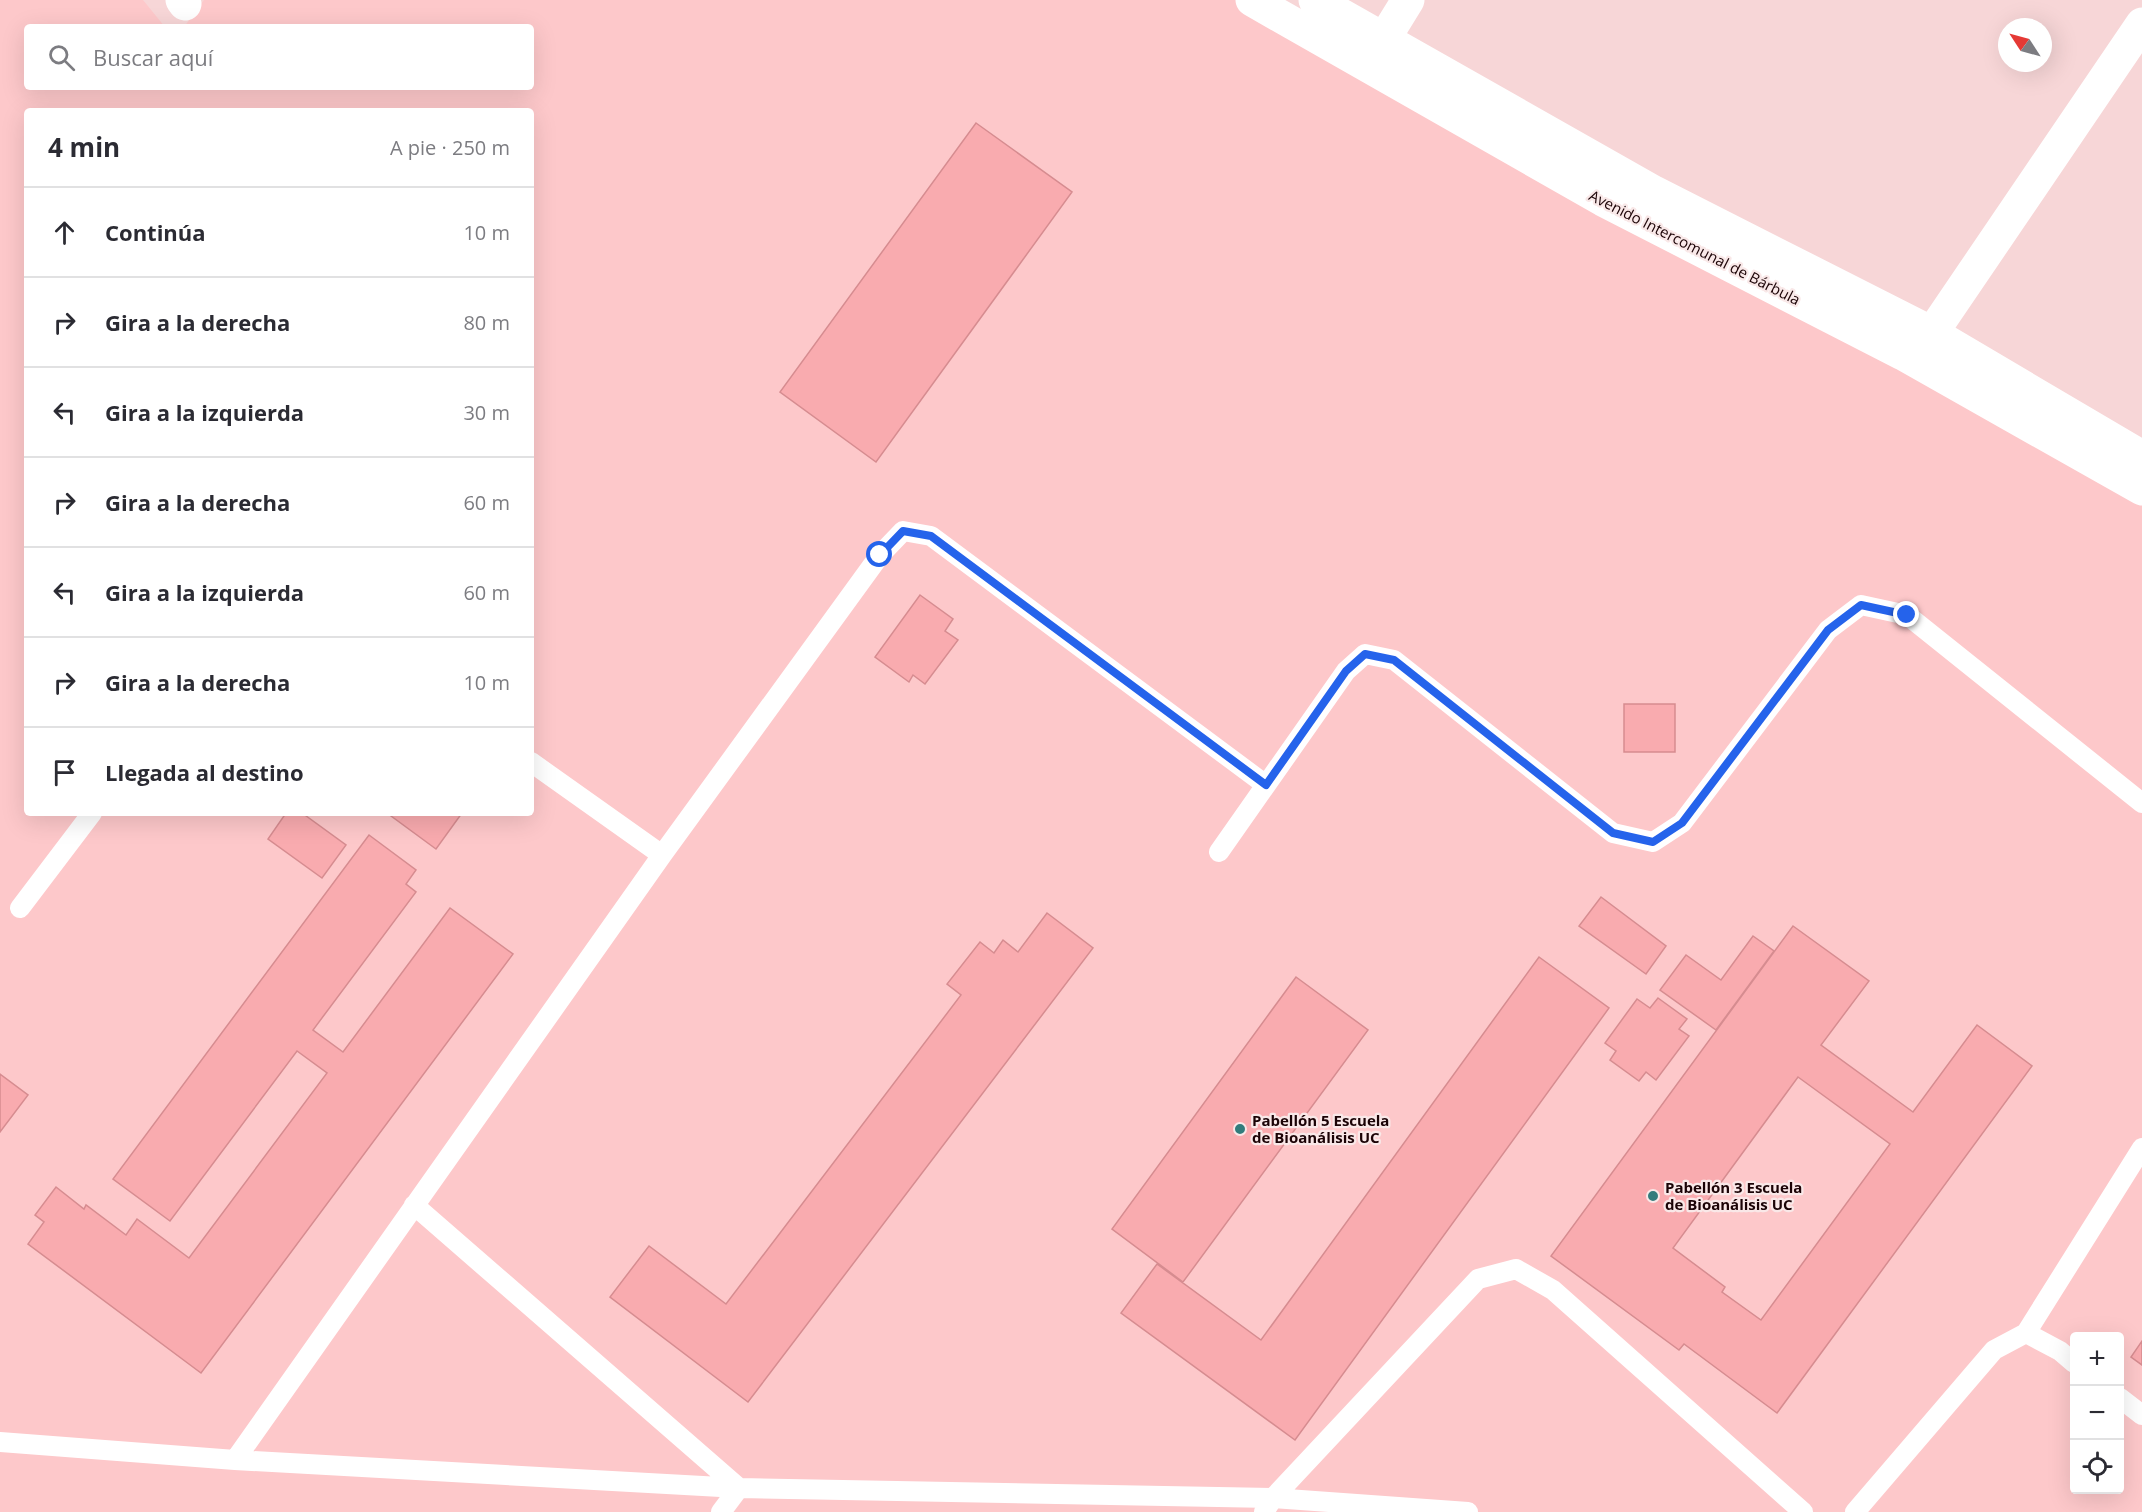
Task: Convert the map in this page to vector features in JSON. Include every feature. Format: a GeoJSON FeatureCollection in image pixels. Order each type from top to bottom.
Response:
{"type":"FeatureCollection","features":[{"type":"Feature","properties":{"kind":"street","name":"Avenido Intercomunal de Bárbula"},"geometry":{"type":"LineString","coordinates":[[1252,0],[1603,200],[1903,354],[2142,489]]}},
{"type":"Feature","properties":{"kind":"street","name":"Avenido Intercomunal de Bárbula"},"geometry":{"type":"LineString","coordinates":[[1315,0],[1654,192],[1932,333],[2142,457]]}},
{"type":"Feature","properties":{"kind":"street"},"geometry":{"type":"LineString","coordinates":[[1384,39],[1408,0]]}},
{"type":"Feature","properties":{"kind":"street"},"geometry":{"type":"LineString","coordinates":[[1932,333],[2142,24]]}},
{"type":"Feature","properties":{"kind":"lane"},"geometry":{"type":"LineString","coordinates":[[235,1460],[662,855],[880,555],[903,531],[931,536],[1266,785]]}},
{"type":"Feature","properties":{"kind":"lane"},"geometry":{"type":"LineString","coordinates":[[1219,852],[1346,671],[1365,654],[1394,660],[1613,833],[1653,842],[1682,823],[1828,630],[1861,605],[1907,615],[2142,803]]}},
{"type":"Feature","properties":{"kind":"lane"},"geometry":{"type":"LineString","coordinates":[[534,764],[662,855]]}},
{"type":"Feature","properties":{"kind":"lane"},"geometry":{"type":"LineString","coordinates":[[20,908],[90,816]]}},
{"type":"Feature","properties":{"kind":"lane"},"geometry":{"type":"LineString","coordinates":[[1854,1512],[1994,1350],[2026,1333],[2142,1148]]}},
{"type":"Feature","properties":{"kind":"lane"},"geometry":{"type":"LineString","coordinates":[[414,1205],[739,1488]]}},
{"type":"Feature","properties":{"kind":"lane"},"geometry":{"type":"LineString","coordinates":[[1269,1505],[1478,1279],[1516,1269],[1553,1290],[1803,1512]]}},
{"type":"Feature","properties":{"kind":"lane"},"geometry":{"type":"LineString","coordinates":[[2026,1333],[2060,1351],[2070,1360]]}},
{"type":"Feature","properties":{"kind":"lane"},"geometry":{"type":"LineString","coordinates":[[2124,1401],[2142,1415]]}},
{"type":"Feature","properties":{"kind":"lane"},"geometry":{"type":"LineString","coordinates":[[0,1442],[235,1460],[739,1488],[1468,1512]]}},
{"type":"Feature","properties":{"kind":"lane"},"geometry":{"type":"LineString","coordinates":[[721,1512],[739,1488]]}},
{"type":"Feature","properties":{"kind":"shaded area"},"geometry":{"type":"Polygon","coordinates":[[[0,0],[143,0],[163,24],[24,24],[24,90],[534,90],[534,24],[186,24],[204,0],[1252,0],[2142,489],[2142,1512],[0,1512],[0,0]]]}},
{"type":"Feature","properties":{"kind":"building"},"geometry":{"type":"Polygon","coordinates":[[[976,123],[1072,192],[876,462],[780,392],[976,123]]]}},
{"type":"Feature","properties":{"kind":"building"},"geometry":{"type":"Polygon","coordinates":[[[920,595],[953,619],[945,631],[958,640],[925,684],[913,675],[909,682],[875,657],[920,595]]]}},
{"type":"Feature","properties":{"kind":"building"},"geometry":{"type":"Polygon","coordinates":[[[1624,704],[1675,704],[1675,752],[1624,752],[1624,704]]]}},
{"type":"Feature","properties":{"kind":"building"},"geometry":{"type":"Polygon","coordinates":[[[284,816],[306,816],[346,845],[322,878],[268,839],[284,816]]]}},
{"type":"Feature","properties":{"kind":"building"},"geometry":{"type":"Polygon","coordinates":[[[391,816],[460,816],[436,849],[391,816]]]}},
{"type":"Feature","properties":{"kind":"building"},"geometry":{"type":"Polygon","coordinates":[[[369,835],[416,870],[406,884],[416,892],[313,1030],[343,1052],[450,908],[513,954],[201,1373],[28,1244],[44,1222],[35,1215],[56,1187],[84,1209],[86,1205],[126,1235],[137,1219],[189,1258],[327,1073],[297,1051],[170,1221],[113,1179],[369,835]]]}},
{"type":"Feature","properties":{"kind":"building"},"geometry":{"type":"Polygon","coordinates":[[[1601,897],[1666,946],[1646,974],[1579,926],[1601,897]]]}},
{"type":"Feature","properties":{"kind":"building"},"geometry":{"type":"Polygon","coordinates":[[[1047,913],[1093,948],[748,1402],[610,1297],[649,1246],[726,1304],[961,995],[947,984],[980,942],[994,953],[1003,940],[1018,952],[1047,913]]]}},
{"type":"Feature","properties":{"kind":"building","name":"Pabellón 3 Escuela de Bioanálisis UC"},"geometry":{"type":"Polygon","coordinates":[[[1793,926],[1869,981],[1821,1045],[1913,1112],[1977,1025],[2032,1066],[1777,1413],[1684,1344],[1679,1350],[1551,1256],[1793,926]],[[1798,1077],[1673,1248],[1725,1287],[1722,1292],[1761,1320],[1890,1144],[1798,1077]]]}},
{"type":"Feature","properties":{"kind":"building"},"geometry":{"type":"Polygon","coordinates":[[[1753,936],[1774,951],[1716,1030],[1660,990],[1686,955],[1721,980],[1753,936]]]}},
{"type":"Feature","properties":{"kind":"building"},"geometry":{"type":"Polygon","coordinates":[[[1539,957],[1609,1008],[1295,1440],[1121,1313],[1157,1264],[1261,1340],[1539,957]]]}},
{"type":"Feature","properties":{"kind":"building","name":"Pabellón 5 Escuela de Bioanálisis UC"},"geometry":{"type":"Polygon","coordinates":[[[1296,977],[1368,1030],[1183,1282],[1112,1229],[1296,977]]]}},
{"type":"Feature","properties":{"kind":"building"},"geometry":{"type":"Polygon","coordinates":[[[1658,998],[1687,1019],[1679,1029],[1689,1036],[1656,1080],[1646,1072],[1639,1081],[1610,1060],[1616,1051],[1605,1043],[1637,999],[1650,1008],[1658,998]]]}},
{"type":"Feature","properties":{"kind":"building"},"geometry":{"type":"Polygon","coordinates":[[[0,1074],[28,1095],[0,1132],[0,1074]]]}},
{"type":"Feature","properties":{"kind":"building"},"geometry":{"type":"Polygon","coordinates":[[[2142,1341],[2142,1365],[2131,1357],[2142,1341]]]}},
{"type":"Feature","properties":{"kind":"place","name":"Pabellón 5 Escuela de Bioanálisis UC"},"geometry":{"type":"Point","coordinates":[1240,1129]}},
{"type":"Feature","properties":{"kind":"place","name":"Pabellón 3 Escuela de Bioanálisis UC"},"geometry":{"type":"Point","coordinates":[1653,1196]}},
{"type":"Feature","properties":{"kind":"route"},"geometry":{"type":"LineString","coordinates":[[880,555],[903,531],[931,536],[1266,785],[1346,671],[1365,654],[1394,660],[1613,833],[1653,842],[1682,823],[1828,630],[1861,605],[1907,615]]}}]}
